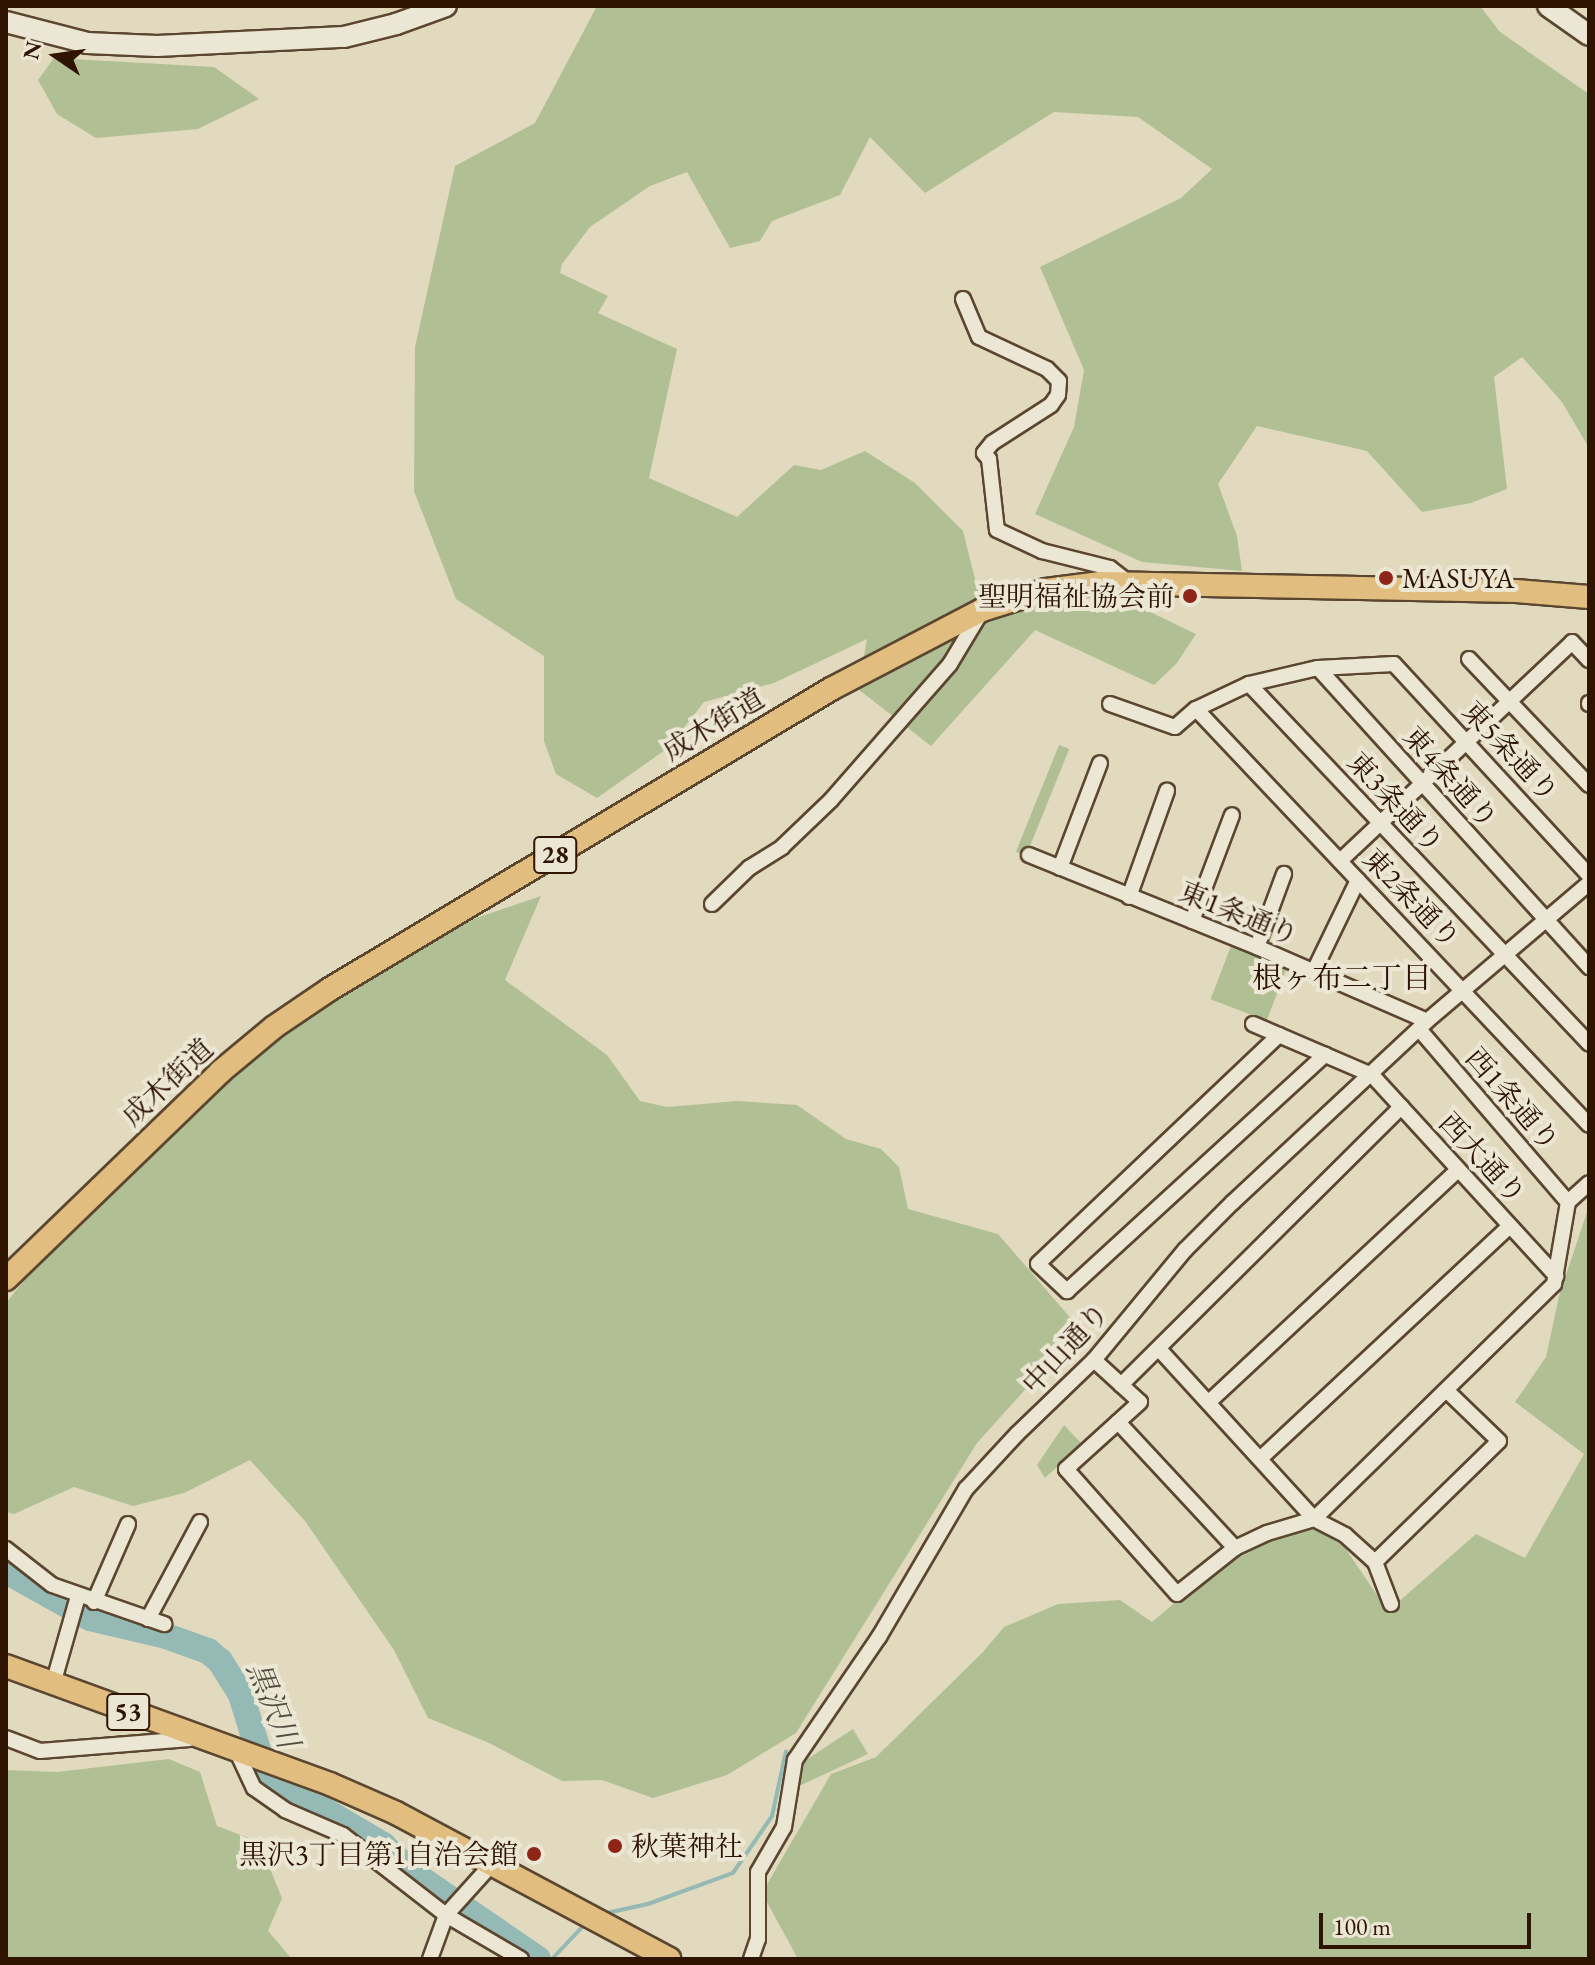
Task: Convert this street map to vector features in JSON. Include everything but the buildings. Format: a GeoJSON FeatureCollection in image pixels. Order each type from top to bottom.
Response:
{"type":"FeatureCollection","features":[{"type":"Feature","properties":{"kind":"main road","name":"成木街道"},"geometry":{"type":"LineString","coordinates":[[6,1279],[220,1072],[274,1027],[330,989],[831,689],[982,610],[1046,590],[1129,583],[1516,591],[1589,597]]}},
{"type":"Feature","properties":{"kind":"main road","name":"53"},"geometry":{"type":"LineString","coordinates":[[6,1666],[330,1784],[396,1813],[669,1959]]}},
{"type":"Feature","properties":{"kind":"street"},"geometry":{"type":"LineString","coordinates":[[6,22],[87,43],[157,46],[344,37],[396,24],[446,6]]}},
{"type":"Feature","properties":{"kind":"street"},"geometry":{"type":"LineString","coordinates":[[1548,6],[1589,35]]}},
{"type":"Feature","properties":{"kind":"street"},"geometry":{"type":"LineString","coordinates":[[963,299],[979,337],[1047,369],[1059,381],[1058,395],[1051,405],[992,443],[984,453],[989,459],[997,530],[1042,551],[1110,568],[1129,583]]}},
{"type":"Feature","properties":{"kind":"street"},"geometry":{"type":"LineString","coordinates":[[712,904],[749,868],[782,847],[831,800],[950,664],[982,610]]}},
{"type":"Feature","properties":{"kind":"street"},"geometry":{"type":"LineString","coordinates":[[1340,861],[1572,642],[1589,660]]}},
{"type":"Feature","properties":{"kind":"street"},"geometry":{"type":"LineString","coordinates":[[1469,659],[1589,785]]}},
{"type":"Feature","properties":{"kind":"street","name":"東5条通り"},"geometry":{"type":"LineString","coordinates":[[1318,668],[1394,664],[1589,875]]}},
{"type":"Feature","properties":{"kind":"street"},"geometry":{"type":"LineString","coordinates":[[1110,704],[1175,727],[1196,709],[1249,684],[1318,668]]}},
{"type":"Feature","properties":{"kind":"street","name":"東4条通り"},"geometry":{"type":"LineString","coordinates":[[1318,668],[1589,967]]}},
{"type":"Feature","properties":{"kind":"street","name":"東3条通り"},"geometry":{"type":"LineString","coordinates":[[1249,684],[1589,1044]]}},
{"type":"Feature","properties":{"kind":"street","name":"東2条通り"},"geometry":{"type":"LineString","coordinates":[[1196,709],[1589,1125]]}},
{"type":"Feature","properties":{"kind":"street"},"geometry":{"type":"LineString","coordinates":[[1060,868],[1100,763]]}},
{"type":"Feature","properties":{"kind":"street"},"geometry":{"type":"LineString","coordinates":[[1129,897],[1167,791]]}},
{"type":"Feature","properties":{"kind":"street"},"geometry":{"type":"LineString","coordinates":[[1192,921],[1232,815]]}},
{"type":"Feature","properties":{"kind":"street","name":"東1条通り"},"geometry":{"type":"LineString","coordinates":[[1029,855],[1314,971],[1423,1025]]}},
{"type":"Feature","properties":{"kind":"street"},"geometry":{"type":"LineString","coordinates":[[1257,947],[1284,874]]}},
{"type":"Feature","properties":{"kind":"street"},"geometry":{"type":"LineString","coordinates":[[1314,971],[1358,880]]}},
{"type":"Feature","properties":{"kind":"street","name":"中山通り"},"geometry":{"type":"LineString","coordinates":[[751,1959],[758,1939],[758,1872],[784,1827],[795,1760],[879,1637],[966,1489],[1094,1360],[1185,1250],[1423,1025],[1589,883]]}},
{"type":"Feature","properties":{"kind":"street"},"geometry":{"type":"LineString","coordinates":[[1253,1024],[1372,1075]]}},
{"type":"Feature","properties":{"kind":"street","name":"西1条通り"},"geometry":{"type":"LineString","coordinates":[[1423,1025],[1568,1202]]}},
{"type":"Feature","properties":{"kind":"street"},"geometry":{"type":"LineString","coordinates":[[1279,1035],[1038,1264],[1067,1291],[1325,1055]]}},
{"type":"Feature","properties":{"kind":"street","name":"西大通り"},"geometry":{"type":"LineString","coordinates":[[1372,1075],[1556,1276]]}},
{"type":"Feature","properties":{"kind":"street"},"geometry":{"type":"LineString","coordinates":[[1121,1385],[1401,1107]]}},
{"type":"Feature","properties":{"kind":"street"},"geometry":{"type":"LineString","coordinates":[[1209,1402],[1458,1170]]}},
{"type":"Feature","properties":{"kind":"street"},"geometry":{"type":"LineString","coordinates":[[1094,1360],[1140,1402],[1066,1469],[1177,1594],[1235,1548],[1267,1533],[1314,1519],[1447,1391],[1554,1284],[1568,1202],[1589,1183]]}},
{"type":"Feature","properties":{"kind":"street"},"geometry":{"type":"LineString","coordinates":[[1261,1458],[1510,1226]]}},
{"type":"Feature","properties":{"kind":"street"},"geometry":{"type":"LineString","coordinates":[[1159,1349],[1314,1519],[1345,1535],[1375,1562],[1391,1604]]}},
{"type":"Feature","properties":{"kind":"street"},"geometry":{"type":"LineString","coordinates":[[1375,1562],[1499,1441],[1447,1391]]}},
{"type":"Feature","properties":{"kind":"street"},"geometry":{"type":"LineString","coordinates":[[1118,1422],[1235,1548]]}},
{"type":"Feature","properties":{"kind":"street"},"geometry":{"type":"LineString","coordinates":[[148,1619],[200,1522]]}},
{"type":"Feature","properties":{"kind":"street"},"geometry":{"type":"LineString","coordinates":[[94,1602],[128,1524]]}},
{"type":"Feature","properties":{"kind":"street"},"geometry":{"type":"LineString","coordinates":[[6,1549],[52,1585],[77,1599],[164,1624]]}},
{"type":"Feature","properties":{"kind":"street"},"geometry":{"type":"LineString","coordinates":[[53,1684],[77,1599]]}},
{"type":"Feature","properties":{"kind":"street"},"geometry":{"type":"LineString","coordinates":[[6,1738],[40,1751],[200,1738]]}},
{"type":"Feature","properties":{"kind":"street"},"geometry":{"type":"LineString","coordinates":[[243,1754],[254,1788],[285,1810],[343,1835],[446,1915],[521,1959]]}},
{"type":"Feature","properties":{"kind":"street"},"geometry":{"type":"LineString","coordinates":[[430,1959],[446,1915],[491,1865]]}},
{"type":"Feature","properties":{"kind":"green space"},"geometry":{"type":"Polygon","coordinates":[[[597,6],[1480,6],[1500,32],[1589,94],[1589,448],[1562,402],[1522,357],[1494,377],[1507,489],[1471,503],[1422,512],[1367,451],[1257,426],[1218,484],[1237,536],[1242,571],[1142,562],[1035,514],[1074,427],[1084,370],[1040,267],[1181,198],[1212,169],[1138,117],[1054,112],[925,193],[870,137],[840,195],[772,221],[760,241],[730,248],[687,172],[650,186],[590,227],[562,264],[560,273],[608,296],[598,313],[677,349],[649,478],[737,517],[794,465],[821,470],[865,451],[915,483],[963,531],[977,587],[1025,580],[1045,605],[1127,601],[1196,634],[1177,663],[1154,685],[1035,630],[931,746],[858,689],[867,639],[774,683],[704,702],[668,748],[597,798],[556,774],[544,741],[544,656],[456,599],[414,491],[415,347],[455,166],[535,123],[597,6]]]}},
{"type":"Feature","properties":{"kind":"green space"},"geometry":{"type":"Polygon","coordinates":[[[54,58],[214,67],[259,99],[198,129],[96,138],[57,114],[38,80],[54,58]]]}},
{"type":"Feature","properties":{"kind":"green space"},"geometry":{"type":"Polygon","coordinates":[[[1059,745],[1069,749],[1026,856],[1016,852],[1059,745]]]}},
{"type":"Feature","properties":{"kind":"green space"},"geometry":{"type":"Polygon","coordinates":[[[541,896],[505,980],[607,1055],[640,1101],[667,1107],[737,1101],[797,1105],[846,1139],[881,1149],[899,1167],[908,1209],[998,1234],[1080,1329],[977,1443],[796,1733],[727,1775],[653,1798],[602,1780],[562,1781],[487,1742],[428,1718],[394,1650],[305,1521],[250,1460],[184,1493],[133,1506],[74,1487],[14,1514],[6,1512],[6,1303],[54,1243],[233,1070],[334,993],[476,918],[541,896]]]}},
{"type":"Feature","properties":{"kind":"green space"},"geometry":{"type":"Polygon","coordinates":[[[1231,946],[1287,968],[1267,1021],[1211,999],[1231,946]]]}},
{"type":"Feature","properties":{"kind":"green space"},"geometry":{"type":"Polygon","coordinates":[[[1589,1206],[1589,1959],[798,1959],[762,1893],[831,1774],[876,1757],[983,1652],[1004,1627],[1058,1604],[1120,1600],[1152,1622],[1210,1573],[1287,1532],[1319,1529],[1345,1548],[1388,1611],[1476,1534],[1525,1558],[1584,1454],[1515,1402],[1546,1357],[1559,1296],[1589,1206]]]}},
{"type":"Feature","properties":{"kind":"green space"},"geometry":{"type":"Polygon","coordinates":[[[1064,1425],[1082,1444],[1045,1478],[1037,1465],[1064,1425]]]}},
{"type":"Feature","properties":{"kind":"green space"},"geometry":{"type":"Polygon","coordinates":[[[853,1729],[868,1754],[797,1787],[800,1764],[853,1729]]]}},
{"type":"Feature","properties":{"kind":"green space"},"geometry":{"type":"Polygon","coordinates":[[[169,1759],[200,1772],[217,1826],[259,1842],[282,1898],[268,1931],[292,1959],[6,1959],[6,1770],[57,1772],[169,1759]]]}},
{"type":"Feature","properties":{"kind":"waterway","name":"黒沢川"},"geometry":{"type":"LineString","coordinates":[[6,1571],[90,1618],[166,1636],[208,1651],[220,1661],[241,1695],[266,1776],[383,1845],[411,1872],[538,1959]]}},
{"type":"Feature","properties":{"kind":"waterway"},"geometry":{"type":"LineString","coordinates":[[602,1914],[648,1904],[733,1873],[772,1816],[786,1751]]}},
{"type":"Feature","properties":{"kind":"waterway"},"geometry":{"type":"LineString","coordinates":[[552,1959],[587,1922]]}},
{"type":"Feature","properties":{"kind":"place","name":"MASUYA"},"geometry":{"type":"Point","coordinates":[1386,578]}},
{"type":"Feature","properties":{"kind":"place","name":"聖明福祉協会前"},"geometry":{"type":"Point","coordinates":[1190,596]}},
{"type":"Feature","properties":{"kind":"place","name":"秋葉神社"},"geometry":{"type":"Point","coordinates":[615,1846]}},
{"type":"Feature","properties":{"kind":"place","name":"黒沢3丁目第1自治会館"},"geometry":{"type":"Point","coordinates":[534,1854]}},
{"type":"Feature","properties":{"kind":"district","name":"根ヶ布二丁目"},"geometry":{"type":"Point","coordinates":[1342,978]}}]}
